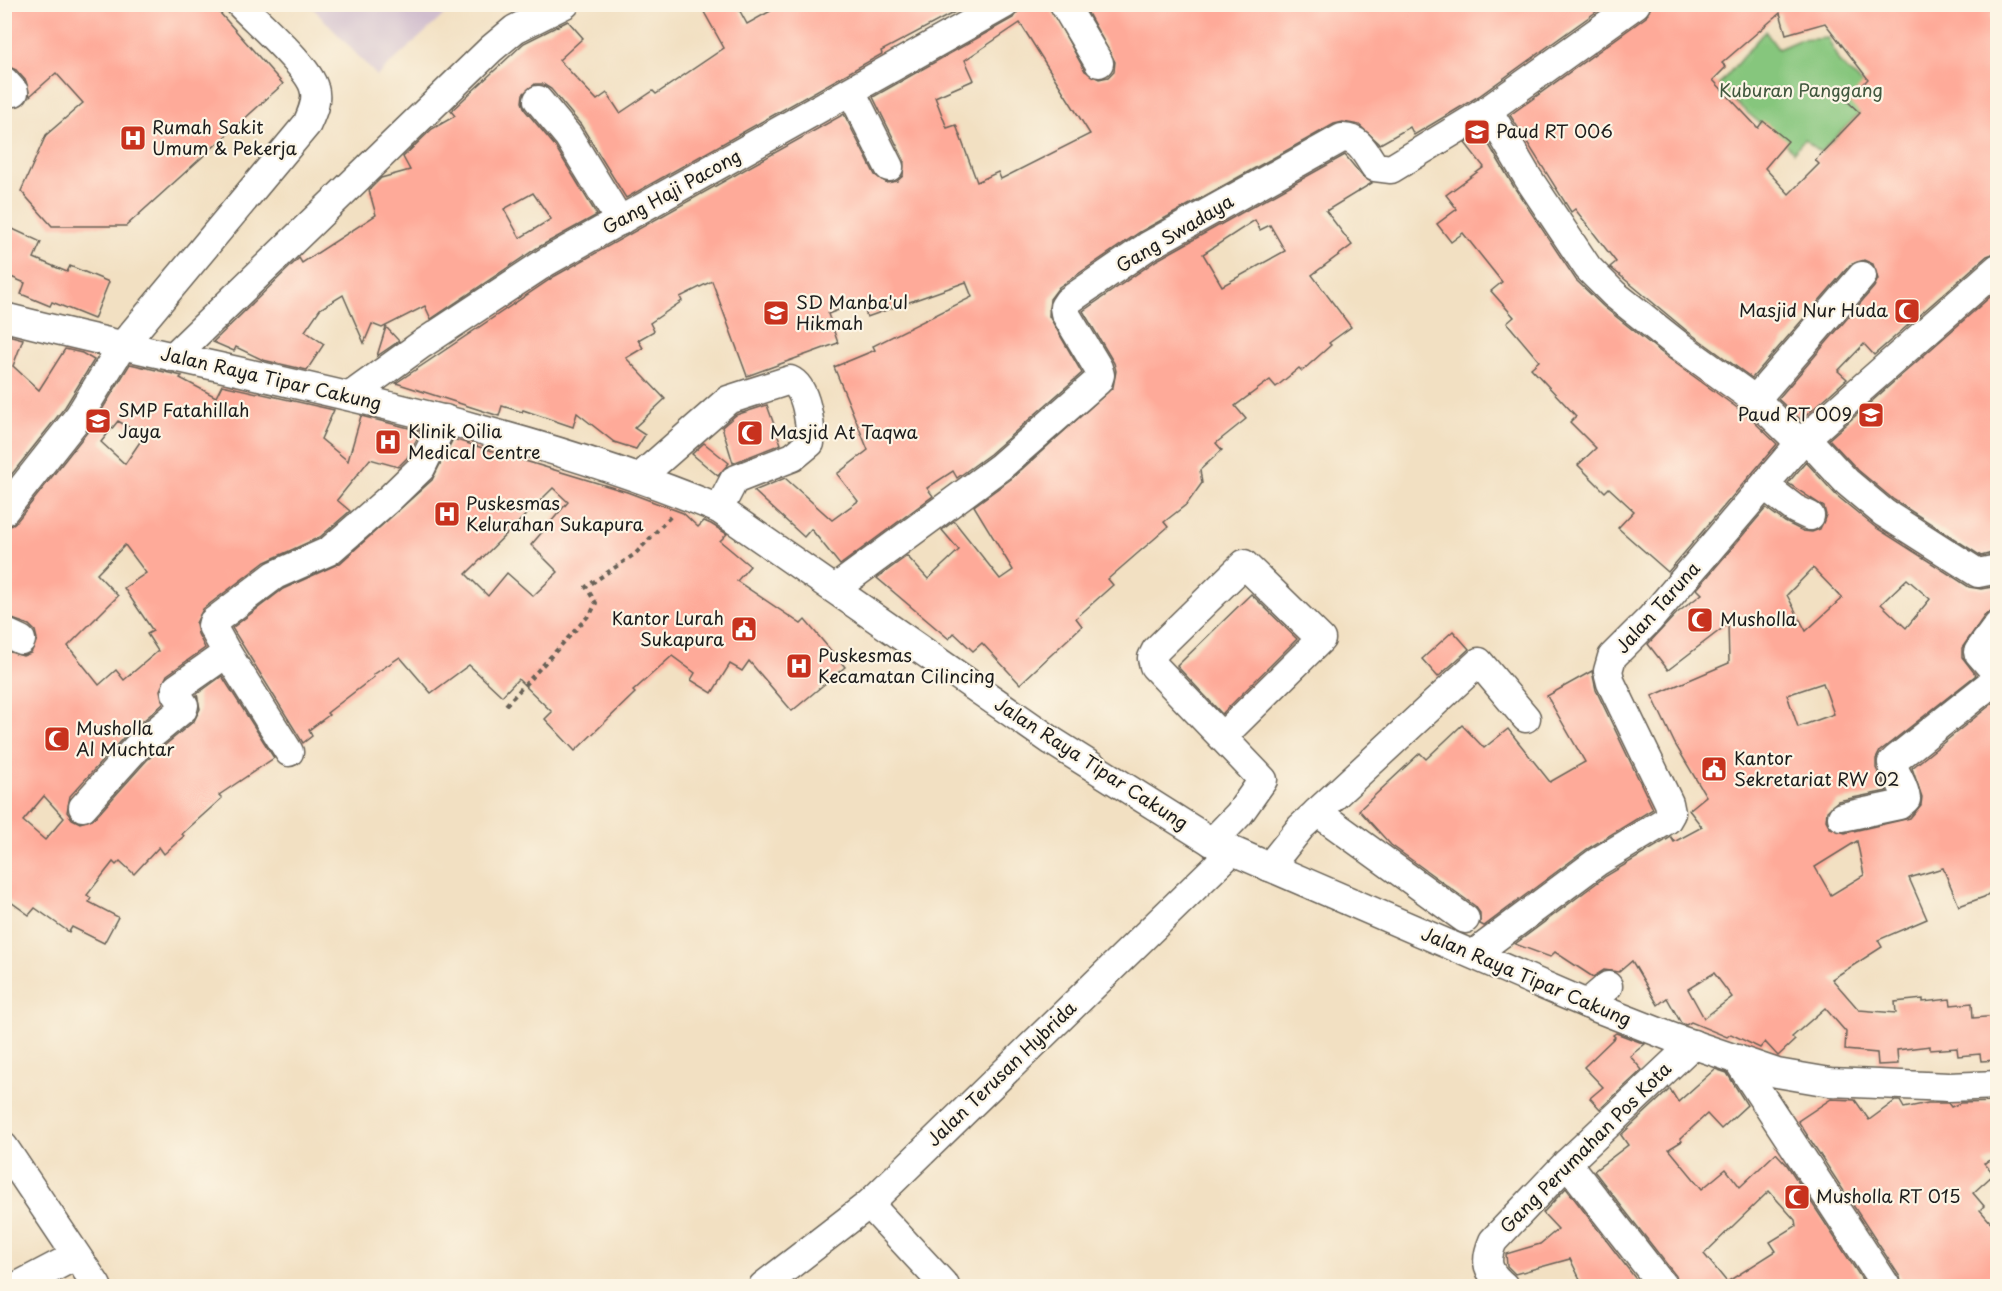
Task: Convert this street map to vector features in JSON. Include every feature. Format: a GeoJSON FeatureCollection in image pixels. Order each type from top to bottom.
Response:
{"type":"FeatureCollection","features":[{"type":"Feature","properties":{"kind":"street"},"geometry":{"type":"LineString","coordinates":[[4,511],[79,416],[122,346],[307,124],[314,109],[315,88],[305,72],[240,4]]}},
{"type":"Feature","properties":{"kind":"street"},"geometry":{"type":"LineString","coordinates":[[173,357],[491,49],[515,29],[565,4]]}},
{"type":"Feature","properties":{"kind":"street","name":"Gang Haji Pacong"},"geometry":{"type":"LineString","coordinates":[[350,396],[422,344],[546,262],[852,93],[1005,4]]}},
{"type":"Feature","properties":{"kind":"street"},"geometry":{"type":"LineString","coordinates":[[1064,4],[1099,63]]}},
{"type":"Feature","properties":{"kind":"street","name":"Gang Swadaya"},"geometry":{"type":"LineString","coordinates":[[836,588],[1000,467],[1098,381],[1101,375],[1098,368],[1065,313],[1064,307],[1068,301],[1148,246],[1342,138],[1349,138],[1360,145],[1375,167],[1391,170],[1488,110],[1636,4]]}},
{"type":"Feature","properties":{"kind":"street"},"geometry":{"type":"LineString","coordinates":[[852,93],[889,167]]}},
{"type":"Feature","properties":{"kind":"street"},"geometry":{"type":"LineString","coordinates":[[538,100],[568,136],[620,220]]}},
{"type":"Feature","properties":{"kind":"street"},"geometry":{"type":"LineString","coordinates":[[1488,110],[1528,178],[1588,268],[1614,294],[1677,344],[1755,399],[1884,513],[1978,573],[1998,569]]}},
{"type":"Feature","properties":{"kind":"street","name":"Jalan Taruna"},"geometry":{"type":"LineString","coordinates":[[1474,954],[1597,862],[1667,820],[1671,813],[1669,802],[1611,683],[1608,671],[1612,657],[1650,619],[1803,441],[1998,268]]}},
{"type":"Feature","properties":{"kind":"street"},"geometry":{"type":"LineString","coordinates":[[1755,399],[1862,276]]}},
{"type":"Feature","properties":{"kind":"street","name":"Jalan Raya Tipar Cakung"},"geometry":{"type":"LineString","coordinates":[[4,317],[445,419],[566,452],[688,496],[719,509],[836,588],[1052,741],[1222,847],[1587,1004],[1777,1073],[1830,1082],[1949,1087],[1998,1085]]}},
{"type":"Feature","properties":{"kind":"street"},"geometry":{"type":"LineString","coordinates":[[639,478],[728,400],[790,380],[795,381],[800,388],[810,443],[793,457],[734,480],[719,509]]}},
{"type":"Feature","properties":{"kind":"street"},"geometry":{"type":"LineString","coordinates":[[290,752],[227,652],[212,626],[213,622],[275,574],[329,551],[390,498],[422,468],[445,419]]}},
{"type":"Feature","properties":{"kind":"street"},"geometry":{"type":"LineString","coordinates":[[1765,486],[1795,509],[1810,516]]}},
{"type":"Feature","properties":{"kind":"street"},"geometry":{"type":"LineString","coordinates":[[1244,564],[1322,639],[1222,736],[1154,666],[1152,658],[1156,650],[1244,564]]}},
{"type":"Feature","properties":{"kind":"street"},"geometry":{"type":"LineString","coordinates":[[1842,817],[1899,805],[1906,799],[1906,791],[1892,763],[1998,677],[1978,656],[1978,652],[1998,625]]}},
{"type":"Feature","properties":{"kind":"street"},"geometry":{"type":"LineString","coordinates":[[83,807],[136,748],[183,709],[184,705],[176,693],[177,688],[227,652]]}},
{"type":"Feature","properties":{"kind":"street"},"geometry":{"type":"LineString","coordinates":[[1269,867],[1301,827],[1479,662],[1526,718]]}},
{"type":"Feature","properties":{"kind":"street","name":"Jalan Terusan Hybrida"},"geometry":{"type":"LineString","coordinates":[[763,1287],[869,1204],[1222,847],[1239,814],[1263,780],[1222,736]]}},
{"type":"Feature","properties":{"kind":"street"},"geometry":{"type":"LineString","coordinates":[[1317,812],[1466,919]]}},
{"type":"Feature","properties":{"kind":"street"},"geometry":{"type":"LineString","coordinates":[[1587,1004],[1608,986]]}},
{"type":"Feature","properties":{"kind":"street","name":"Gang Perumahan Pos Kota"},"geometry":{"type":"LineString","coordinates":[[1504,1287],[1488,1268],[1486,1257],[1493,1241],[1567,1163],[1693,1044]]}},
{"type":"Feature","properties":{"kind":"street"},"geometry":{"type":"LineString","coordinates":[[1737,1059],[1886,1287]]}},
{"type":"Feature","properties":{"kind":"street"},"geometry":{"type":"LineString","coordinates":[[4,1147],[75,1256],[98,1287]]}},
{"type":"Feature","properties":{"kind":"street"},"geometry":{"type":"LineString","coordinates":[[1567,1163],[1664,1287]]}},
{"type":"Feature","properties":{"kind":"street"},"geometry":{"type":"LineString","coordinates":[[869,1204],[945,1287]]}},
{"type":"Feature","properties":{"kind":"street"},"geometry":{"type":"LineString","coordinates":[[18,1287],[75,1256]]}},
{"type":"Feature","properties":{"kind":"path"},"geometry":{"type":"LineString","coordinates":[[506,705],[591,613],[596,603],[586,587],[635,554],[688,496]]}},
{"type":"Feature","properties":{"kind":"shaded area"},"geometry":{"type":"Polygon","coordinates":[[[310,5],[455,5],[377,76],[310,5]]]}},
{"type":"Feature","properties":{"kind":"green space","name":"Kuburan Panggang"},"geometry":{"type":"Polygon","coordinates":[[[1765,31],[1778,49],[1799,40],[1828,38],[1839,62],[1876,97],[1821,152],[1804,139],[1794,152],[1717,87],[1765,31]]]}},
{"type":"Feature","properties":{"kind":"building","name":"Rumah Sakit Umum & Pekerja"},"geometry":{"type":"Polygon","coordinates":[[[4,4],[212,4],[283,84],[126,226],[52,226],[21,191],[46,135],[83,103],[56,73],[30,96],[26,81],[16,70],[4,65],[4,4]]]}},
{"type":"Feature","properties":{"kind":"building"},"geometry":{"type":"Polygon","coordinates":[[[718,4],[736,4],[747,24],[783,4],[970,4],[881,51],[882,54],[626,198],[581,125],[551,89],[543,84],[535,84],[523,94],[522,102],[525,110],[555,146],[597,215],[537,248],[431,319],[425,306],[382,328],[372,324],[364,343],[343,295],[320,309],[305,331],[324,344],[307,370],[263,360],[236,347],[234,351],[213,342],[299,258],[302,263],[376,215],[369,190],[381,178],[410,170],[403,157],[432,129],[455,116],[451,111],[524,43],[568,21],[583,38],[559,60],[597,100],[607,93],[620,113],[653,91],[656,94],[724,48],[704,12],[718,4]],[[533,193],[504,209],[520,238],[551,219],[533,193]]]}},
{"type":"Feature","properties":{"kind":"building"},"geometry":{"type":"Polygon","coordinates":[[[1021,4],[1048,4],[1085,71],[1099,79],[1108,77],[1114,71],[1115,62],[1083,4],[1607,4],[1479,96],[1414,135],[1410,127],[1380,144],[1359,125],[1343,122],[1334,124],[1140,232],[1059,287],[1050,299],[1049,316],[1082,373],[990,454],[957,478],[953,471],[927,488],[933,496],[840,565],[811,529],[804,537],[754,491],[785,478],[832,520],[858,501],[837,474],[868,450],[834,367],[875,350],[873,346],[972,297],[966,282],[867,317],[862,301],[828,314],[838,343],[747,376],[712,281],[680,297],[682,301],[650,323],[654,331],[638,340],[643,348],[626,358],[665,399],[634,428],[645,435],[636,449],[614,442],[577,413],[573,427],[523,410],[522,412],[502,406],[499,416],[396,383],[555,276],[844,114],[875,175],[887,183],[897,181],[903,176],[904,160],[873,97],[1013,18],[1021,4]],[[1020,23],[965,60],[974,80],[935,97],[947,128],[956,125],[977,182],[998,172],[1001,179],[1090,134],[1020,23]]]}},
{"type":"Feature","properties":{"kind":"building"},"geometry":{"type":"Polygon","coordinates":[[[1652,4],[1998,4],[1998,11],[1990,16],[1998,25],[1998,252],[1987,256],[1874,355],[1864,344],[1838,371],[1847,379],[1801,420],[1778,399],[1874,287],[1878,279],[1873,264],[1864,260],[1850,265],[1752,378],[1687,331],[1610,267],[1616,262],[1575,209],[1571,212],[1510,115],[1646,17],[1652,4]],[[1780,13],[1722,63],[1726,67],[1713,80],[1758,128],[1763,121],[1788,141],[1765,168],[1789,194],[1819,164],[1815,160],[1860,113],[1847,101],[1868,79],[1825,23],[1786,34],[1780,13]]]}},
{"type":"Feature","properties":{"kind":"building"},"geometry":{"type":"Polygon","coordinates":[[[1482,133],[1514,187],[1576,280],[1604,307],[1667,357],[1747,415],[1777,444],[1668,572],[1618,528],[1634,511],[1609,488],[1605,492],[1578,465],[1596,448],[1570,422],[1576,416],[1531,368],[1539,361],[1507,323],[1514,317],[1491,291],[1502,282],[1463,233],[1451,242],[1437,224],[1457,209],[1446,195],[1484,167],[1465,143],[1482,133]]]}},
{"type":"Feature","properties":{"kind":"building"},"geometry":{"type":"Polygon","coordinates":[[[1345,155],[1362,176],[1372,183],[1326,211],[1352,245],[1312,275],[1351,327],[1329,343],[1331,345],[1302,371],[1299,368],[1276,387],[1270,380],[1235,406],[1246,419],[1216,443],[1222,450],[1200,470],[1202,483],[1187,504],[1164,522],[1168,527],[1108,579],[1113,585],[1076,618],[1082,626],[1020,684],[982,643],[973,651],[954,633],[949,639],[877,578],[907,556],[928,579],[959,550],[942,530],[954,521],[1000,579],[1013,570],[974,506],[1011,479],[1113,387],[1116,371],[1114,363],[1083,311],[1157,260],[1345,155]],[[1255,220],[1203,254],[1222,286],[1285,251],[1270,225],[1260,230],[1255,220]]]}},
{"type":"Feature","properties":{"kind":"building"},"geometry":{"type":"Polygon","coordinates":[[[4,225],[41,242],[34,258],[67,272],[70,266],[109,282],[94,319],[52,302],[50,306],[21,294],[25,283],[4,274],[4,225]]]}},
{"type":"Feature","properties":{"kind":"building"},"geometry":{"type":"Polygon","coordinates":[[[1998,290],[1998,545],[1992,553],[1981,556],[1894,500],[1858,470],[1829,439],[1998,290]]]}},
{"type":"Feature","properties":{"kind":"building"},"geometry":{"type":"Polygon","coordinates":[[[386,327],[399,341],[377,356],[386,327]]]}},
{"type":"Feature","properties":{"kind":"building"},"geometry":{"type":"Polygon","coordinates":[[[4,334],[23,339],[13,366],[39,390],[65,349],[82,353],[94,360],[65,407],[4,484],[4,334]]]}},
{"type":"Feature","properties":{"kind":"building"},"geometry":{"type":"Polygon","coordinates":[[[130,364],[182,376],[180,378],[216,397],[222,385],[334,410],[321,439],[348,461],[361,416],[421,431],[407,458],[398,467],[370,459],[337,500],[350,511],[320,537],[265,562],[203,609],[196,623],[198,634],[205,648],[167,675],[160,690],[163,704],[124,737],[70,796],[67,812],[72,819],[80,823],[95,818],[147,760],[194,721],[200,709],[197,694],[222,676],[274,758],[219,795],[222,798],[182,834],[184,836],[164,854],[159,847],[134,874],[120,861],[116,865],[113,862],[87,895],[91,898],[89,902],[118,917],[104,943],[72,927],[69,932],[35,908],[29,915],[4,897],[4,650],[23,656],[31,653],[37,639],[35,631],[29,625],[4,616],[4,531],[17,521],[92,426],[130,364]],[[118,421],[101,442],[125,464],[144,436],[118,421]],[[125,545],[97,574],[118,596],[68,646],[99,685],[116,670],[124,680],[158,651],[147,634],[153,631],[124,588],[146,573],[125,545]],[[44,796],[23,821],[45,840],[64,818],[44,796]]]}},
{"type":"Feature","properties":{"kind":"building","name":"Masjid At Taqwa"},"geometry":{"type":"Polygon","coordinates":[[[767,405],[781,444],[733,463],[722,427],[736,415],[767,405]]]}},
{"type":"Feature","properties":{"kind":"building"},"geometry":{"type":"Polygon","coordinates":[[[453,439],[627,492],[683,513],[698,527],[704,521],[711,524],[727,534],[720,541],[750,566],[737,581],[801,624],[805,620],[845,667],[792,711],[749,661],[742,671],[730,664],[712,693],[691,680],[695,673],[672,656],[633,691],[635,693],[575,751],[545,719],[552,712],[518,679],[502,696],[469,665],[431,693],[400,657],[373,675],[374,677],[327,713],[329,715],[309,730],[312,736],[303,743],[232,628],[283,589],[340,563],[432,480],[453,439]],[[553,488],[466,574],[488,596],[507,573],[533,596],[558,572],[531,545],[568,502],[553,488]]]}},
{"type":"Feature","properties":{"kind":"building"},"geometry":{"type":"Polygon","coordinates":[[[704,443],[729,463],[718,476],[692,454],[704,443]]]}},
{"type":"Feature","properties":{"kind":"building"},"geometry":{"type":"Polygon","coordinates":[[[1806,462],[1836,495],[1875,527],[1969,587],[1981,589],[1998,586],[1998,607],[1985,615],[1962,648],[1962,657],[1976,675],[1880,751],[1876,759],[1876,768],[1887,791],[1838,801],[1827,811],[1826,820],[1830,828],[1845,833],[1910,818],[1921,805],[1922,797],[1912,768],[1998,699],[1998,887],[1984,897],[1959,906],[1943,868],[1909,878],[1927,919],[1878,940],[1882,947],[1832,979],[1859,1010],[1896,1013],[1895,1002],[1923,999],[1923,1002],[1950,999],[1951,1005],[1972,1003],[1973,1018],[1998,1016],[1998,1060],[1981,1061],[1980,1054],[1958,1056],[1957,1048],[1930,1050],[1930,1046],[1897,1050],[1898,1064],[1878,1065],[1877,1053],[1845,1050],[1846,1032],[1825,1008],[1792,1037],[1795,1040],[1778,1056],[1765,1042],[1760,1048],[1731,1034],[1727,1037],[1691,1022],[1686,1025],[1681,1023],[1667,998],[1658,1005],[1632,961],[1619,972],[1604,970],[1593,977],[1555,952],[1550,957],[1515,944],[1606,876],[1671,837],[1674,842],[1702,827],[1689,810],[1706,796],[1675,744],[1652,696],[1729,663],[1728,624],[1668,670],[1648,644],[1677,613],[1702,594],[1697,589],[1766,508],[1785,522],[1803,531],[1812,532],[1820,529],[1826,515],[1824,507],[1788,483],[1806,462]],[[1813,568],[1787,595],[1806,631],[1842,598],[1813,568]],[[1907,579],[1881,604],[1906,628],[1930,599],[1907,579]],[[1823,683],[1787,695],[1798,727],[1834,714],[1823,683]],[[1857,841],[1815,867],[1831,895],[1864,875],[1857,841]],[[1714,973],[1688,989],[1704,1018],[1732,997],[1714,973]]]}},
{"type":"Feature","properties":{"kind":"building"},"geometry":{"type":"Polygon","coordinates":[[[1251,594],[1297,639],[1222,714],[1177,666],[1251,594]]]}},
{"type":"Feature","properties":{"kind":"building"},"geometry":{"type":"Polygon","coordinates":[[[1453,631],[1469,649],[1438,677],[1422,659],[1453,631]]]}},
{"type":"Feature","properties":{"kind":"building"},"geometry":{"type":"Polygon","coordinates":[[[1592,671],[1596,690],[1653,809],[1587,849],[1484,926],[1480,924],[1480,913],[1475,906],[1391,845],[1359,810],[1420,753],[1426,759],[1462,725],[1484,748],[1508,729],[1550,782],[1585,762],[1547,696],[1592,671]]]}},
{"type":"Feature","properties":{"kind":"building"},"geometry":{"type":"Polygon","coordinates":[[[1616,1033],[1645,1044],[1630,1056],[1642,1070],[1600,1109],[1590,1098],[1603,1087],[1584,1067],[1615,1037],[1613,1035],[1616,1033]]]}},
{"type":"Feature","properties":{"kind":"building"},"geometry":{"type":"Polygon","coordinates":[[[1715,1069],[1727,1073],[1747,1105],[1721,1129],[1707,1114],[1680,1139],[1682,1141],[1669,1149],[1702,1189],[1726,1169],[1740,1187],[1776,1153],[1787,1165],[1867,1287],[1679,1287],[1676,1276],[1594,1171],[1628,1145],[1621,1135],[1670,1089],[1678,1102],[1715,1069]],[[1769,1191],[1704,1254],[1727,1282],[1776,1251],[1770,1242],[1796,1226],[1795,1220],[1769,1191]]]}},
{"type":"Feature","properties":{"kind":"building"},"geometry":{"type":"Polygon","coordinates":[[[1831,1099],[1855,1100],[1869,1120],[1895,1101],[1900,1101],[1904,1108],[1928,1103],[1948,1103],[1951,1107],[1960,1103],[1998,1102],[1998,1157],[1984,1163],[1994,1174],[1973,1193],[1984,1206],[1980,1210],[1998,1231],[1998,1287],[1902,1287],[1900,1277],[1798,1121],[1831,1099]]]}},
{"type":"Feature","properties":{"kind":"building"},"geometry":{"type":"Polygon","coordinates":[[[1566,1188],[1642,1287],[1584,1287],[1570,1259],[1515,1274],[1507,1266],[1506,1254],[1540,1244],[1558,1229],[1543,1213],[1566,1188]]]}},
{"type":"Feature","properties":{"kind":"place","name":"Paud RT 006"},"geometry":{"type":"Point","coordinates":[1477,132]}},
{"type":"Feature","properties":{"kind":"place","name":"Rumah Sakit Umum & Pekerja"},"geometry":{"type":"Point","coordinates":[133,138]}},
{"type":"Feature","properties":{"kind":"place","name":"Masjid Nur Huda"},"geometry":{"type":"Point","coordinates":[1907,311]}},
{"type":"Feature","properties":{"kind":"place","name":"SD Manba'ul Hikmah"},"geometry":{"type":"Point","coordinates":[776,313]}},
{"type":"Feature","properties":{"kind":"place","name":"Paud RT 009"},"geometry":{"type":"Point","coordinates":[1871,415]}},
{"type":"Feature","properties":{"kind":"place","name":"SMP Fatahillah Jaya"},"geometry":{"type":"Point","coordinates":[98,421]}},
{"type":"Feature","properties":{"kind":"place","name":"Masjid At Taqwa"},"geometry":{"type":"Point","coordinates":[750,433]}},
{"type":"Feature","properties":{"kind":"place","name":"Klinik Oilia Medical Centre"},"geometry":{"type":"Point","coordinates":[388,442]}},
{"type":"Feature","properties":{"kind":"place","name":"Puskesmas Kelurahan Sukapura"},"geometry":{"type":"Point","coordinates":[447,514]}},
{"type":"Feature","properties":{"kind":"place","name":"Musholla"},"geometry":{"type":"Point","coordinates":[1700,620]}},
{"type":"Feature","properties":{"kind":"place","name":"Kantor Lurah Sukapura"},"geometry":{"type":"Point","coordinates":[744,629]}},
{"type":"Feature","properties":{"kind":"place","name":"Puskesmas Kecamatan Cilincing"},"geometry":{"type":"Point","coordinates":[799,666]}},
{"type":"Feature","properties":{"kind":"place","name":"Musholla Al Muchtar"},"geometry":{"type":"Point","coordinates":[57,739]}},
{"type":"Feature","properties":{"kind":"place","name":"Kantor Sekretariat RW 02"},"geometry":{"type":"Point","coordinates":[1714,769]}},
{"type":"Feature","properties":{"kind":"place","name":"Musholla RT 015"},"geometry":{"type":"Point","coordinates":[1797,1197]}}]}
